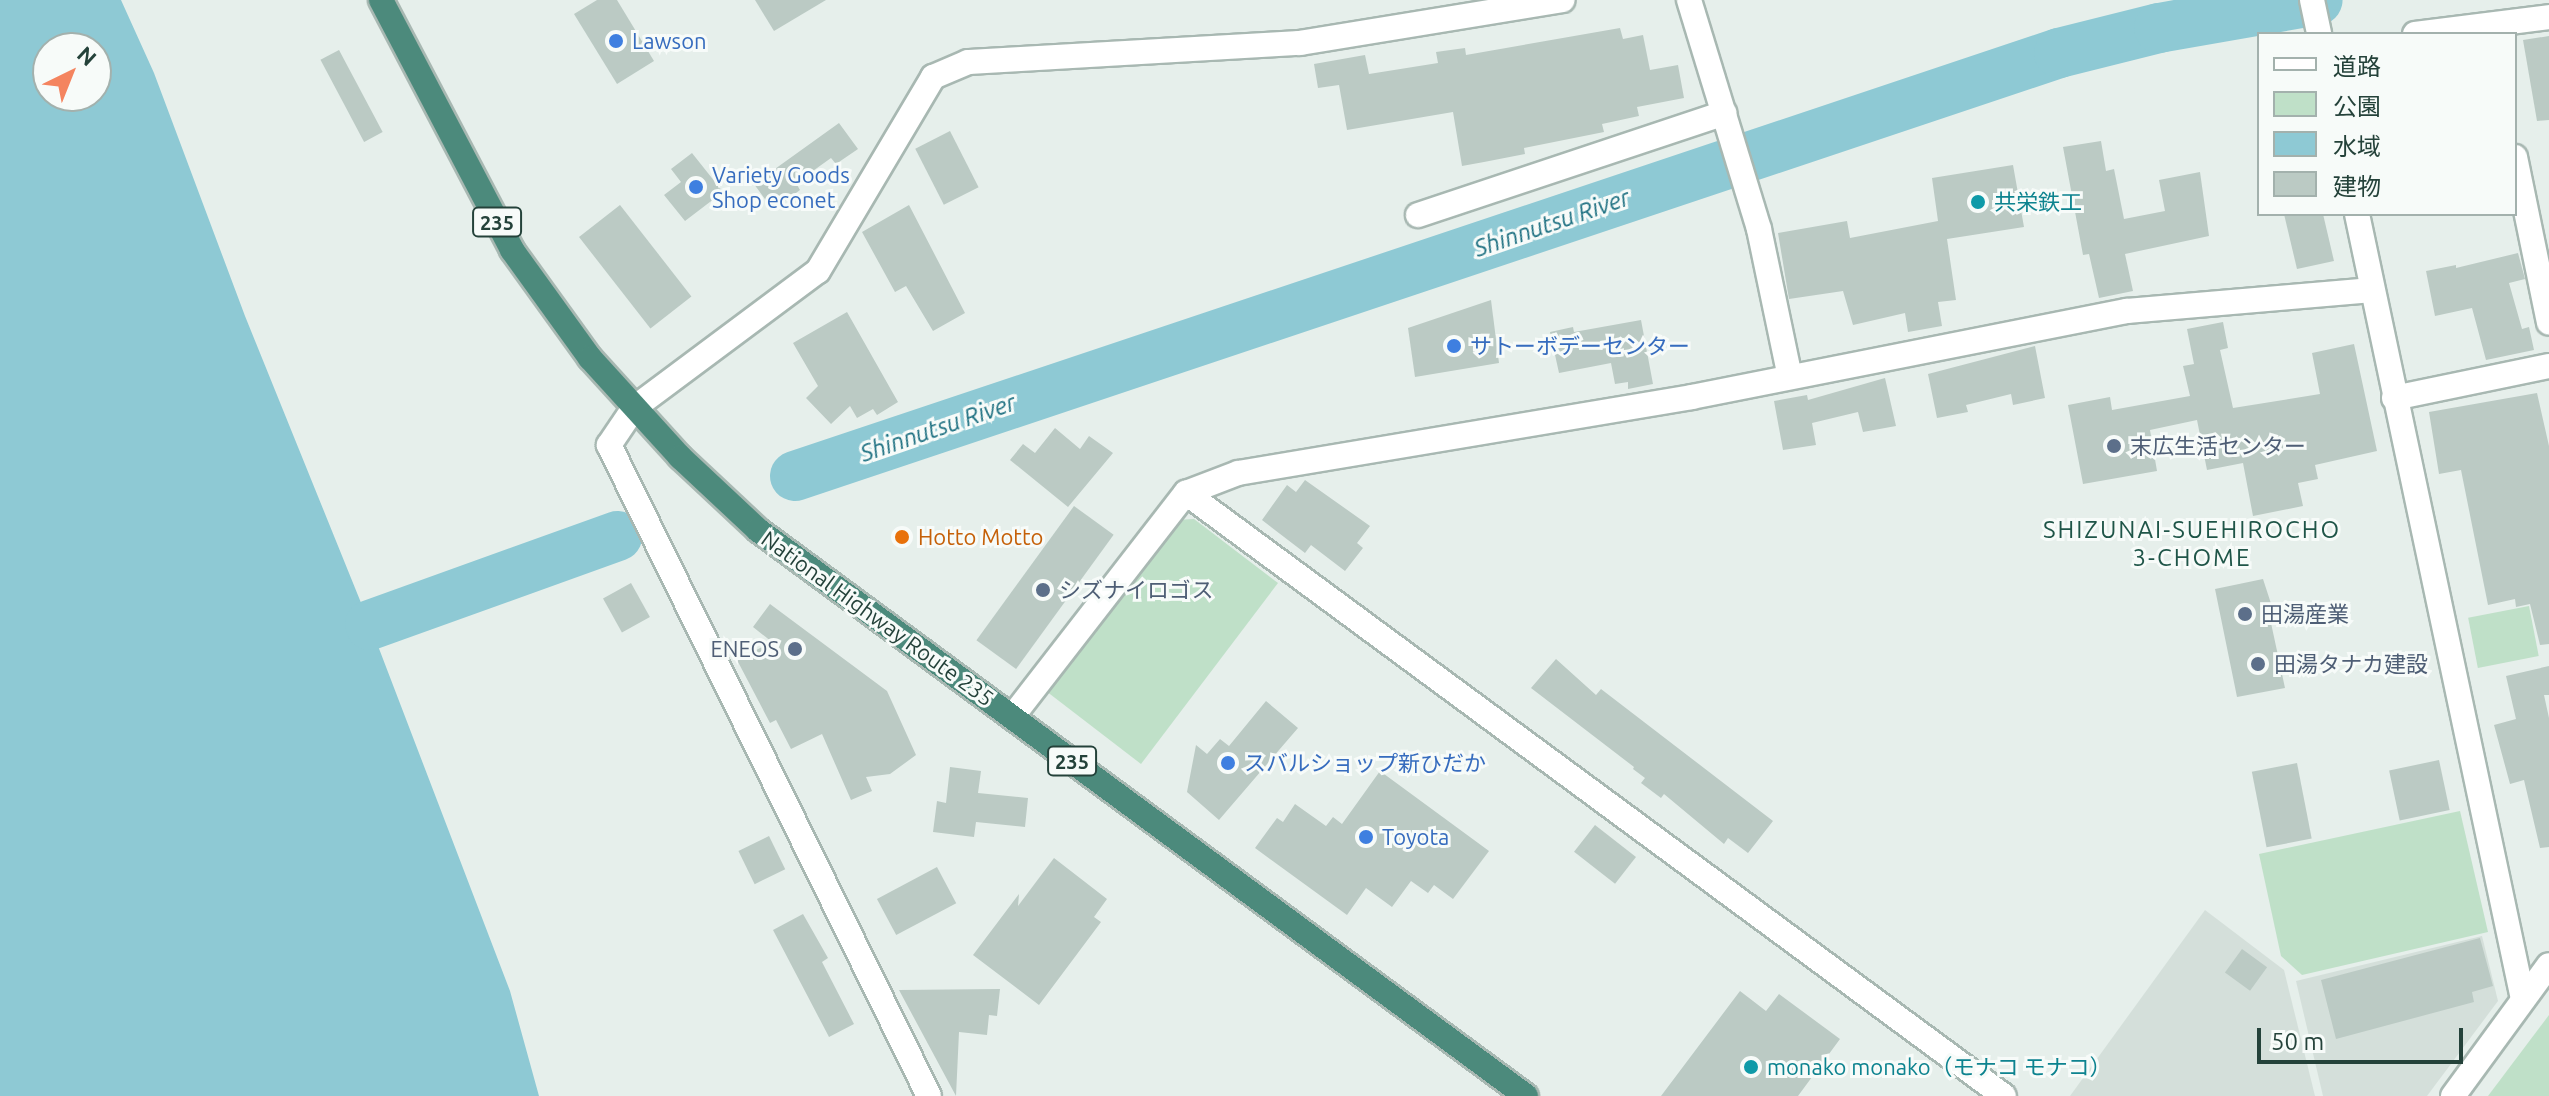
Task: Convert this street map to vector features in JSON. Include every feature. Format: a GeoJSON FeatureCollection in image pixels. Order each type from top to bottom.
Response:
{"type":"FeatureCollection","features":[{"type":"Feature","properties":{"kind":"highway","name":"National Highway Route 235"},"geometry":{"type":"LineString","coordinates":[[381,0],[512,250],[590,358],[634,408],[758,530],[1526,1096]]}},
{"type":"Feature","properties":{"kind":"street"},"geometry":{"type":"LineString","coordinates":[[929,1096],[609,445],[634,408],[818,271],[933,77],[968,62],[1300,43],[1562,0]]}},
{"type":"Feature","properties":{"kind":"street"},"geometry":{"type":"LineString","coordinates":[[1689,0],[1759,229],[1790,377]]}},
{"type":"Feature","properties":{"kind":"street"},"geometry":{"type":"LineString","coordinates":[[2312,0],[2318,30]]}},
{"type":"Feature","properties":{"kind":"street"},"geometry":{"type":"LineString","coordinates":[[2439,32],[2488,28],[2549,17]]}},
{"type":"Feature","properties":{"kind":"street"},"geometry":{"type":"LineString","coordinates":[[1418,215],[1727,124]]}},
{"type":"Feature","properties":{"kind":"street"},"geometry":{"type":"LineString","coordinates":[[2517,167],[2549,323]]}},
{"type":"Feature","properties":{"kind":"street"},"geometry":{"type":"LineString","coordinates":[[2357,216],[2523,999]]}},
{"type":"Feature","properties":{"kind":"street"},"geometry":{"type":"LineString","coordinates":[[1012,717],[1186,493],[1238,473],[1692,397],[2127,311],[2372,290]]}},
{"type":"Feature","properties":{"kind":"street"},"geometry":{"type":"LineString","coordinates":[[2394,398],[2549,366]]}},
{"type":"Feature","properties":{"kind":"street"},"geometry":{"type":"LineString","coordinates":[[1186,493],[2004,1096]]}},
{"type":"Feature","properties":{"kind":"street"},"geometry":{"type":"LineString","coordinates":[[2453,1096],[2549,965]]}},
{"type":"Feature","properties":{"kind":"shaded area"},"geometry":{"type":"Polygon","coordinates":[[[2205,910],[2284,970],[2315,1096],[2070,1096],[2205,910]]]}},
{"type":"Feature","properties":{"kind":"shaded area"},"geometry":{"type":"Polygon","coordinates":[[[2482,936],[2498,1001],[2427,1096],[2323,1096],[2296,981],[2482,936]]]}},
{"type":"Feature","properties":{"kind":"green space"},"geometry":{"type":"Polygon","coordinates":[[[1194,519],[1278,583],[1141,764],[1046,691],[1176,520],[1194,519]]]}},
{"type":"Feature","properties":{"kind":"green space"},"geometry":{"type":"Polygon","coordinates":[[[2529,606],[2539,656],[2478,668],[2468,618],[2529,606]]]}},
{"type":"Feature","properties":{"kind":"green space"},"geometry":{"type":"Polygon","coordinates":[[[2460,811],[2488,932],[2302,975],[2281,956],[2259,854],[2460,811]]]}},
{"type":"Feature","properties":{"kind":"green space"},"geometry":{"type":"Polygon","coordinates":[[[2549,1015],[2549,1096],[2488,1096],[2549,1015]]]}},
{"type":"Feature","properties":{"kind":"water"},"geometry":{"type":"Polygon","coordinates":[[[0,0],[121,0],[154,73],[245,316],[370,625],[510,991],[539,1096],[0,1096],[0,0]]]}},
{"type":"Feature","properties":{"kind":"building","name":"Lawson"},"geometry":{"type":"Polygon","coordinates":[[[597,0],[617,0],[654,61],[617,84],[574,14],[597,0]]]}},
{"type":"Feature","properties":{"kind":"building"},"geometry":{"type":"Polygon","coordinates":[[[755,0],[826,0],[774,31],[755,0]]]}},
{"type":"Feature","properties":{"kind":"building"},"geometry":{"type":"Polygon","coordinates":[[[1620,28],[1623,39],[1643,35],[1650,70],[1678,65],[1684,98],[1637,107],[1639,116],[1602,124],[1604,132],[1524,148],[1525,154],[1462,166],[1453,112],[1347,130],[1339,85],[1318,88],[1314,64],[1365,55],[1369,74],[1438,63],[1436,52],[1465,48],[1466,55],[1620,28]]]}},
{"type":"Feature","properties":{"kind":"building"},"geometry":{"type":"Polygon","coordinates":[[[2549,36],[2549,120],[2537,121],[2523,40],[2549,36]]]}},
{"type":"Feature","properties":{"kind":"building"},"geometry":{"type":"Polygon","coordinates":[[[339,50],[383,132],[364,142],[320,60],[339,50]]]}},
{"type":"Feature","properties":{"kind":"building"},"geometry":{"type":"Polygon","coordinates":[[[839,123],[858,149],[836,164],[831,158],[796,183],[800,190],[773,210],[754,184],[839,123]]]}},
{"type":"Feature","properties":{"kind":"building"},"geometry":{"type":"Polygon","coordinates":[[[950,131],[979,187],[944,205],[915,149],[950,131]]]}},
{"type":"Feature","properties":{"kind":"building"},"geometry":{"type":"Polygon","coordinates":[[[2101,141],[2106,171],[2114,169],[2124,219],[2165,211],[2159,180],[2200,172],[2209,236],[2125,254],[2133,291],[2099,298],[2089,254],[2083,255],[2063,147],[2101,141]]]}},
{"type":"Feature","properties":{"kind":"building","name":"Variety Goods Shop econet"},"geometry":{"type":"Polygon","coordinates":[[[692,153],[723,192],[685,221],[664,195],[681,182],[671,169],[692,153]]]}},
{"type":"Feature","properties":{"kind":"building"},"geometry":{"type":"Polygon","coordinates":[[[2013,165],[2024,227],[1947,239],[1956,300],[1938,302],[1942,326],[1908,332],[1905,313],[1853,325],[1843,291],[1789,299],[1778,233],[1847,221],[1850,238],[1938,221],[1932,178],[2013,165]]]}},
{"type":"Feature","properties":{"kind":"building"},"geometry":{"type":"Polygon","coordinates":[[[620,205],[691,296],[650,328],[579,237],[620,205]]]}},
{"type":"Feature","properties":{"kind":"building"},"geometry":{"type":"Polygon","coordinates":[[[909,205],[965,313],[933,331],[906,286],[895,292],[862,232],[909,205]]]}},
{"type":"Feature","properties":{"kind":"building"},"geometry":{"type":"Polygon","coordinates":[[[2284,216],[2323,216],[2334,261],[2297,269],[2284,216]]]}},
{"type":"Feature","properties":{"kind":"building"},"geometry":{"type":"Polygon","coordinates":[[[2518,253],[2525,279],[2509,283],[2522,329],[2529,327],[2534,350],[2486,360],[2472,308],[2435,316],[2426,271],[2456,265],[2456,268],[2518,253]]]}},
{"type":"Feature","properties":{"kind":"building","name":"サトーボデーセンター"},"geometry":{"type":"Polygon","coordinates":[[[1491,300],[1499,363],[1415,377],[1408,328],[1491,300]]]}},
{"type":"Feature","properties":{"kind":"building"},"geometry":{"type":"Polygon","coordinates":[[[847,312],[898,402],[877,415],[873,409],[857,418],[850,406],[831,424],[806,398],[818,386],[793,343],[847,312]]]}},
{"type":"Feature","properties":{"kind":"building"},"geometry":{"type":"Polygon","coordinates":[[[1641,320],[1653,384],[1628,389],[1628,382],[1615,384],[1611,363],[1559,373],[1550,332],[1573,327],[1574,332],[1641,320]]]}},
{"type":"Feature","properties":{"kind":"building"},"geometry":{"type":"Polygon","coordinates":[[[2223,322],[2228,348],[2220,350],[2233,408],[2320,394],[2312,353],[2354,344],[2377,451],[2315,465],[2318,479],[2298,483],[2303,506],[2253,516],[2243,463],[2207,470],[2197,420],[2150,430],[2157,471],[2083,484],[2068,405],[2110,397],[2112,410],[2190,396],[2183,366],[2194,364],[2187,329],[2223,322]]]}},
{"type":"Feature","properties":{"kind":"building"},"geometry":{"type":"Polygon","coordinates":[[[2035,346],[2045,398],[2013,405],[2011,394],[1966,405],[1968,412],[1937,418],[1928,374],[2035,346]]]}},
{"type":"Feature","properties":{"kind":"building"},"geometry":{"type":"Polygon","coordinates":[[[1885,378],[1896,426],[1863,432],[1858,412],[1812,423],[1816,445],[1783,450],[1774,401],[1807,395],[1808,400],[1885,378]]]}},
{"type":"Feature","properties":{"kind":"building"},"geometry":{"type":"Polygon","coordinates":[[[2537,393],[2549,446],[2549,644],[2540,645],[2530,604],[2516,607],[2515,599],[2488,605],[2461,470],[2439,474],[2429,412],[2537,393]]]}},
{"type":"Feature","properties":{"kind":"building"},"geometry":{"type":"Polygon","coordinates":[[[1055,428],[1080,449],[1089,436],[1113,453],[1068,507],[1010,460],[1023,444],[1035,453],[1055,428]]]}},
{"type":"Feature","properties":{"kind":"building"},"geometry":{"type":"Polygon","coordinates":[[[1305,480],[1370,526],[1357,543],[1363,548],[1345,571],[1311,545],[1305,553],[1262,520],[1287,485],[1296,492],[1305,480]]]}},
{"type":"Feature","properties":{"kind":"building","name":"シズナイロゴス"},"geometry":{"type":"Polygon","coordinates":[[[1074,506],[1114,535],[1016,669],[976,640],[1074,506]]]}},
{"type":"Feature","properties":{"kind":"building"},"geometry":{"type":"Polygon","coordinates":[[[2263,579],[2277,622],[2271,623],[2285,688],[2237,697],[2215,589],[2263,579]]]}},
{"type":"Feature","properties":{"kind":"building"},"geometry":{"type":"Polygon","coordinates":[[[631,583],[650,617],[622,633],[603,599],[631,583]]]}},
{"type":"Feature","properties":{"kind":"building"},"geometry":{"type":"Polygon","coordinates":[[[770,604],[887,691],[916,755],[890,774],[866,777],[872,791],[851,800],[822,734],[791,749],[776,720],[770,723],[737,660],[772,642],[753,627],[770,604]]]}},
{"type":"Feature","properties":{"kind":"building"},"geometry":{"type":"Polygon","coordinates":[[[1556,659],[1596,695],[1601,689],[1773,821],[1748,853],[1728,838],[1724,844],[1664,794],[1661,798],[1641,783],[1645,778],[1634,767],[1531,688],[1556,659]]]}},
{"type":"Feature","properties":{"kind":"building"},"geometry":{"type":"Polygon","coordinates":[[[2549,666],[2549,695],[2544,695],[2549,718],[2549,847],[2540,848],[2524,780],[2510,784],[2494,725],[2516,719],[2506,676],[2549,666]]]}},
{"type":"Feature","properties":{"kind":"building","name":"スバルショップ新ひだか"},"geometry":{"type":"Polygon","coordinates":[[[1266,701],[1298,728],[1219,820],[1187,792],[1196,745],[1207,754],[1220,739],[1229,746],[1266,701]]]}},
{"type":"Feature","properties":{"kind":"building"},"geometry":{"type":"Polygon","coordinates":[[[2439,760],[2450,810],[2400,820],[2389,771],[2439,760]]]}},
{"type":"Feature","properties":{"kind":"building"},"geometry":{"type":"Polygon","coordinates":[[[2297,763],[2312,839],[2267,847],[2252,772],[2297,763]]]}},
{"type":"Feature","properties":{"kind":"building"},"geometry":{"type":"Polygon","coordinates":[[[950,767],[981,771],[978,793],[1028,798],[1025,827],[976,822],[974,837],[933,832],[937,801],[946,803],[950,767]]]}},
{"type":"Feature","properties":{"kind":"building","name":"Toyota"},"geometry":{"type":"Polygon","coordinates":[[[1380,771],[1489,851],[1453,899],[1434,885],[1428,893],[1411,881],[1392,907],[1366,888],[1347,915],[1255,848],[1277,818],[1283,822],[1295,804],[1326,826],[1333,817],[1342,824],[1380,771]]]}},
{"type":"Feature","properties":{"kind":"building"},"geometry":{"type":"Polygon","coordinates":[[[1595,825],[1636,857],[1615,884],[1574,852],[1595,825]]]}},
{"type":"Feature","properties":{"kind":"building"},"geometry":{"type":"Polygon","coordinates":[[[769,836],[785,869],[755,884],[738,851],[769,836]]]}},
{"type":"Feature","properties":{"kind":"building"},"geometry":{"type":"Polygon","coordinates":[[[1054,858],[1107,899],[1094,917],[1101,922],[1039,1005],[973,955],[1019,894],[1018,906],[1054,858]]]}},
{"type":"Feature","properties":{"kind":"building"},"geometry":{"type":"Polygon","coordinates":[[[937,867],[956,903],[896,935],[877,899],[937,867]]]}},
{"type":"Feature","properties":{"kind":"building"},"geometry":{"type":"Polygon","coordinates":[[[803,914],[828,958],[822,962],[854,1024],[829,1037],[773,930],[803,914]]]}},
{"type":"Feature","properties":{"kind":"building"},"geometry":{"type":"Polygon","coordinates":[[[2480,938],[2493,986],[2472,992],[2474,1002],[2336,1039],[2321,980],[2480,938]]]}},
{"type":"Feature","properties":{"kind":"building"},"geometry":{"type":"Polygon","coordinates":[[[2242,949],[2267,967],[2250,991],[2225,972],[2242,949]]]}},
{"type":"Feature","properties":{"kind":"building"},"geometry":{"type":"Polygon","coordinates":[[[1000,989],[997,1016],[989,1015],[987,1035],[959,1032],[956,1096],[899,990],[1000,989]]]}},
{"type":"Feature","properties":{"kind":"building","name":"monako monako（モナコ モナコ）"},"geometry":{"type":"Polygon","coordinates":[[[1740,991],[1766,1011],[1779,994],[1840,1039],[1798,1096],[1661,1096],[1740,991]]]}},
{"type":"Feature","properties":{"kind":"waterway","name":"Shinnutsu River"},"geometry":{"type":"LineString","coordinates":[[795,476],[2059,53],[2159,28],[2318,0]]}},
{"type":"Feature","properties":{"kind":"waterway","name":"Shinnutsu River"},"geometry":{"type":"LineString","coordinates":[[370,625],[617,536]]}},
{"type":"Feature","properties":{"kind":"place","name":"Lawson"},"geometry":{"type":"Point","coordinates":[616,41]}},
{"type":"Feature","properties":{"kind":"place","name":"Variety Goods Shop econet"},"geometry":{"type":"Point","coordinates":[696,187]}},
{"type":"Feature","properties":{"kind":"place","name":"共栄鉄工"},"geometry":{"type":"Point","coordinates":[1978,202]}},
{"type":"Feature","properties":{"kind":"place","name":"サトーボデーセンター"},"geometry":{"type":"Point","coordinates":[1454,346]}},
{"type":"Feature","properties":{"kind":"place","name":"末広生活センター"},"geometry":{"type":"Point","coordinates":[2114,446]}},
{"type":"Feature","properties":{"kind":"place","name":"Hotto Motto"},"geometry":{"type":"Point","coordinates":[902,537]}},
{"type":"Feature","properties":{"kind":"place","name":"シズナイロゴス"},"geometry":{"type":"Point","coordinates":[1043,590]}},
{"type":"Feature","properties":{"kind":"place","name":"田湯産業"},"geometry":{"type":"Point","coordinates":[2245,614]}},
{"type":"Feature","properties":{"kind":"place","name":"ENEOS"},"geometry":{"type":"Point","coordinates":[795,649]}},
{"type":"Feature","properties":{"kind":"place","name":"田湯タナカ建設"},"geometry":{"type":"Point","coordinates":[2258,664]}},
{"type":"Feature","properties":{"kind":"place","name":"スバルショップ新ひだか"},"geometry":{"type":"Point","coordinates":[1228,763]}},
{"type":"Feature","properties":{"kind":"place","name":"Toyota"},"geometry":{"type":"Point","coordinates":[1366,837]}},
{"type":"Feature","properties":{"kind":"place","name":"monako monako（モナコ モナコ）"},"geometry":{"type":"Point","coordinates":[1751,1067]}},
{"type":"Feature","properties":{"kind":"district","name":"SHIZUNAI-SUEHIROCHO 3-CHOME"},"geometry":{"type":"Point","coordinates":[2192,544]}}]}
